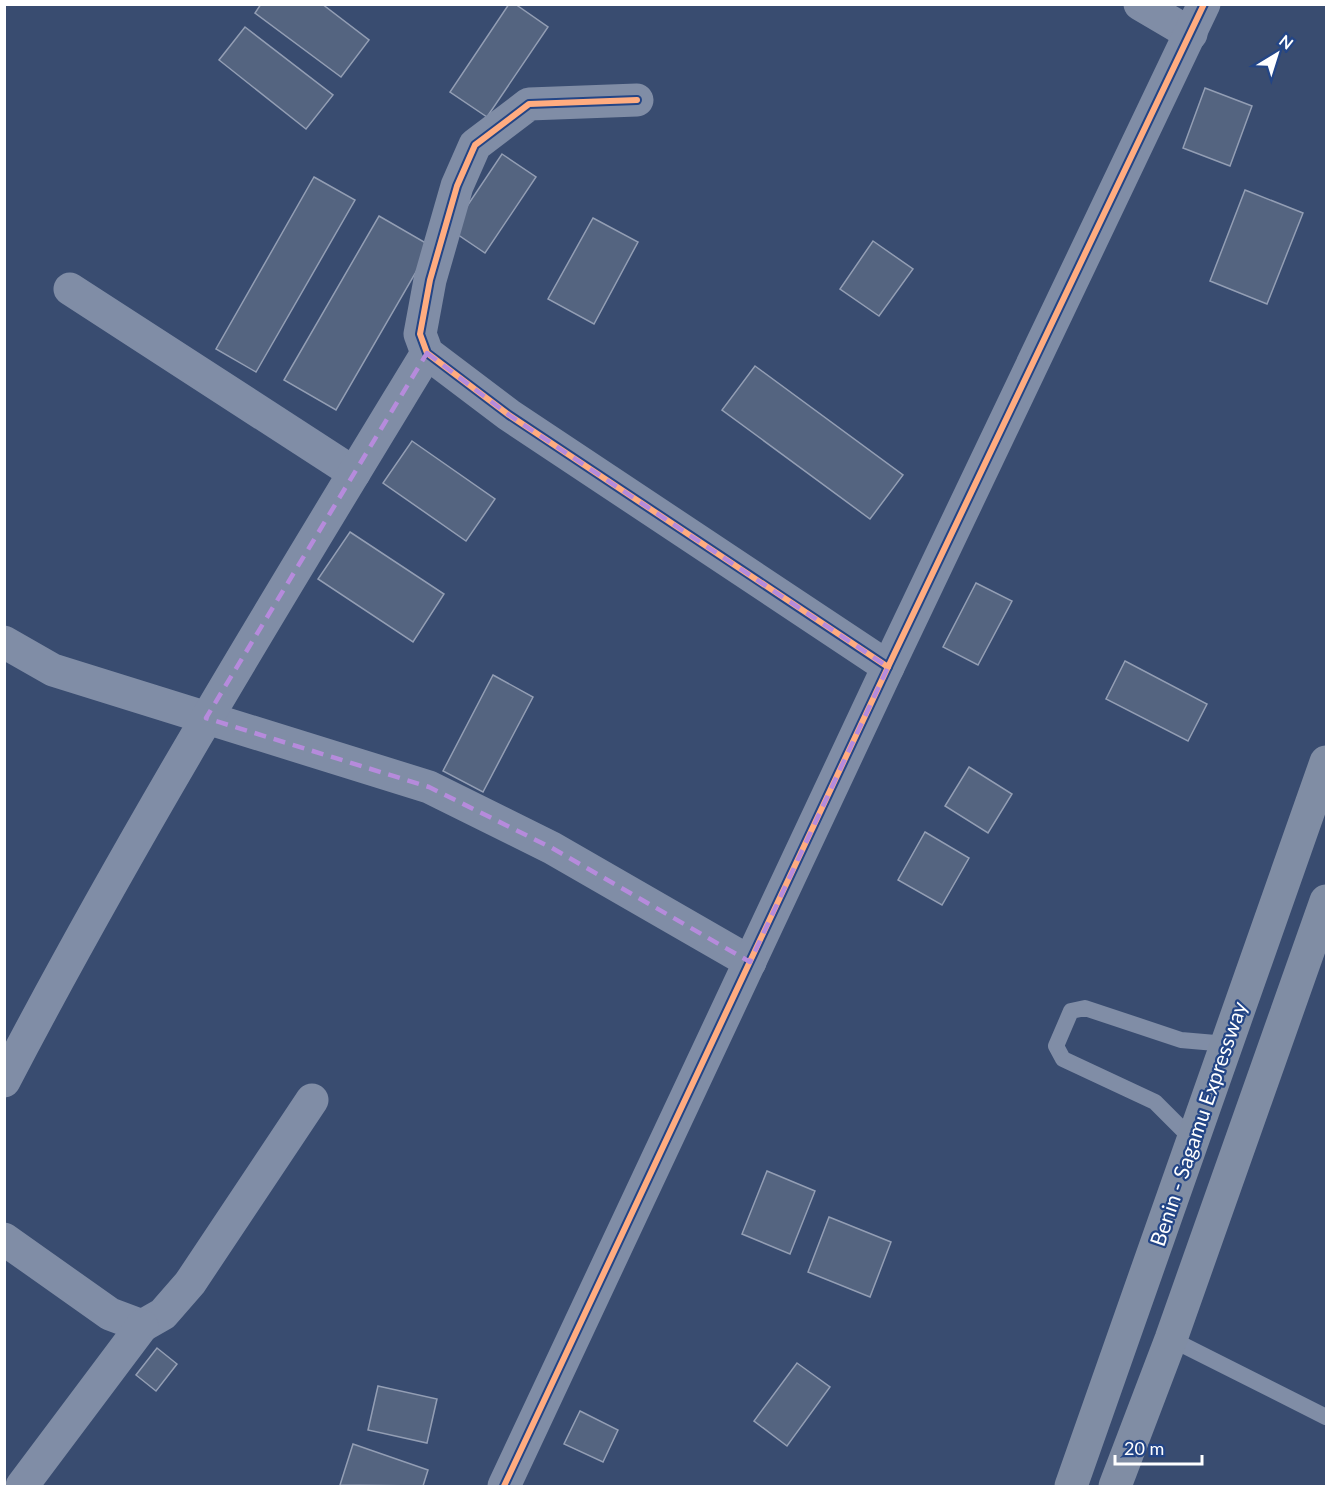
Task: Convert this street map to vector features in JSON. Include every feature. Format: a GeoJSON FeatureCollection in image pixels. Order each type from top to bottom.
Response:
{"type":"FeatureCollection","features":[{"type":"Feature","properties":{"kind":"highway","name":"Benin - Sagamu Expressway"},"geometry":{"type":"LineString","coordinates":[[1071,1486],[1326,762]]}},
{"type":"Feature","properties":{"kind":"highway"},"geometry":{"type":"LineString","coordinates":[[1115,1486],[1171,1339],[1326,902]]}},
{"type":"Feature","properties":{"kind":"street"},"geometry":{"type":"LineString","coordinates":[[1140,4],[1191,34]]}},
{"type":"Feature","properties":{"kind":"street"},"geometry":{"type":"LineString","coordinates":[[504,1486],[888,667],[1204,4]]}},
{"type":"Feature","properties":{"kind":"street"},"geometry":{"type":"LineString","coordinates":[[637,100],[529,104],[474,146],[457,186],[430,280],[420,334],[427,353],[509,415],[888,667]]}},
{"type":"Feature","properties":{"kind":"street"},"geometry":{"type":"LineString","coordinates":[[70,289],[354,473]]}},
{"type":"Feature","properties":{"kind":"street"},"geometry":{"type":"LineString","coordinates":[[4,1081],[105,893],[206,718],[427,353]]}},
{"type":"Feature","properties":{"kind":"street"},"geometry":{"type":"LineString","coordinates":[[4,642],[53,670],[429,787],[552,848],[750,962]]}},
{"type":"Feature","properties":{"kind":"street"},"geometry":{"type":"LineString","coordinates":[[22,1486],[142,1326],[163,1314],[190,1282],[236,1218],[312,1100]]}},
{"type":"Feature","properties":{"kind":"street"},"geometry":{"type":"LineString","coordinates":[[4,1239],[110,1314],[142,1326]]}},
{"type":"Feature","properties":{"kind":"lane"},"geometry":{"type":"LineString","coordinates":[[1193,1140],[1155,1102],[1063,1059],[1056,1046],[1071,1011],[1085,1008],[1181,1040],[1227,1044]]}},
{"type":"Feature","properties":{"kind":"lane"},"geometry":{"type":"LineString","coordinates":[[1171,1339],[1326,1417]]}},
{"type":"Feature","properties":{"kind":"highlighted area"},"geometry":{"type":"Polygon","coordinates":[[[427,353],[509,415],[888,667],[750,962],[552,848],[429,787],[206,718],[427,353]]]}},
{"type":"Feature","properties":{"kind":"building"},"geometry":{"type":"Polygon","coordinates":[[[261,4],[322,4],[369,40],[341,77],[255,13],[261,4]]]}},
{"type":"Feature","properties":{"kind":"building"},"geometry":{"type":"Polygon","coordinates":[[[509,4],[515,4],[548,27],[487,117],[450,92],[509,4]]]}},
{"type":"Feature","properties":{"kind":"building"},"geometry":{"type":"Polygon","coordinates":[[[245,27],[333,95],[306,129],[219,60],[245,27]]]}},
{"type":"Feature","properties":{"kind":"building"},"geometry":{"type":"Polygon","coordinates":[[[1205,88],[1252,106],[1230,166],[1183,148],[1205,88]]]}},
{"type":"Feature","properties":{"kind":"building"},"geometry":{"type":"Polygon","coordinates":[[[502,154],[536,177],[485,253],[451,230],[502,154]]]}},
{"type":"Feature","properties":{"kind":"building"},"geometry":{"type":"Polygon","coordinates":[[[314,177],[355,200],[256,372],[216,349],[314,177]]]}},
{"type":"Feature","properties":{"kind":"building"},"geometry":{"type":"Polygon","coordinates":[[[1245,190],[1303,213],[1267,304],[1210,281],[1245,190]]]}},
{"type":"Feature","properties":{"kind":"building"},"geometry":{"type":"Polygon","coordinates":[[[379,216],[431,246],[336,410],[284,380],[379,216]]]}},
{"type":"Feature","properties":{"kind":"building"},"geometry":{"type":"Polygon","coordinates":[[[593,218],[638,242],[594,324],[548,299],[593,218]]]}},
{"type":"Feature","properties":{"kind":"building"},"geometry":{"type":"Polygon","coordinates":[[[873,241],[913,269],[879,316],[840,289],[873,241]]]}},
{"type":"Feature","properties":{"kind":"building"},"geometry":{"type":"Polygon","coordinates":[[[755,366],[903,475],[870,519],[722,410],[755,366]]]}},
{"type":"Feature","properties":{"kind":"building"},"geometry":{"type":"Polygon","coordinates":[[[412,441],[495,499],[466,541],[383,483],[412,441]]]}},
{"type":"Feature","properties":{"kind":"building"},"geometry":{"type":"Polygon","coordinates":[[[350,532],[444,594],[413,642],[318,579],[350,532]]]}},
{"type":"Feature","properties":{"kind":"building"},"geometry":{"type":"Polygon","coordinates":[[[976,583],[1012,601],[978,665],[943,647],[976,583]]]}},
{"type":"Feature","properties":{"kind":"building"},"geometry":{"type":"Polygon","coordinates":[[[1125,661],[1207,704],[1188,741],[1106,699],[1125,661]]]}},
{"type":"Feature","properties":{"kind":"building"},"geometry":{"type":"Polygon","coordinates":[[[493,675],[533,697],[483,792],[443,771],[493,675]]]}},
{"type":"Feature","properties":{"kind":"building"},"geometry":{"type":"Polygon","coordinates":[[[969,767],[1012,794],[988,833],[945,806],[969,767]]]}},
{"type":"Feature","properties":{"kind":"building"},"geometry":{"type":"Polygon","coordinates":[[[925,832],[969,858],[942,905],[898,880],[925,832]]]}},
{"type":"Feature","properties":{"kind":"building"},"geometry":{"type":"Polygon","coordinates":[[[767,1171],[815,1191],[790,1254],[742,1234],[767,1171]]]}},
{"type":"Feature","properties":{"kind":"building"},"geometry":{"type":"Polygon","coordinates":[[[829,1217],[891,1242],[870,1297],[808,1272],[829,1217]]]}},
{"type":"Feature","properties":{"kind":"building"},"geometry":{"type":"Polygon","coordinates":[[[157,1348],[177,1364],[156,1391],[136,1375],[157,1348]]]}},
{"type":"Feature","properties":{"kind":"building"},"geometry":{"type":"Polygon","coordinates":[[[797,1363],[830,1387],[787,1446],[754,1421],[797,1363]]]}},
{"type":"Feature","properties":{"kind":"building"},"geometry":{"type":"Polygon","coordinates":[[[378,1386],[437,1399],[427,1443],[368,1430],[378,1386]]]}},
{"type":"Feature","properties":{"kind":"building"},"geometry":{"type":"Polygon","coordinates":[[[580,1411],[618,1430],[603,1462],[564,1444],[580,1411]]]}},
{"type":"Feature","properties":{"kind":"building"},"geometry":{"type":"Polygon","coordinates":[[[353,1444],[428,1470],[423,1486],[340,1485],[353,1444]]]}},
{"type":"Feature","properties":{"kind":"cycle path"},"geometry":{"type":"LineString","coordinates":[[504,1486],[888,667],[1204,4]]}},
{"type":"Feature","properties":{"kind":"cycle path"},"geometry":{"type":"LineString","coordinates":[[637,100],[529,104],[475,145],[457,186],[430,280],[420,334],[427,353],[509,415],[888,667]]}}]}
